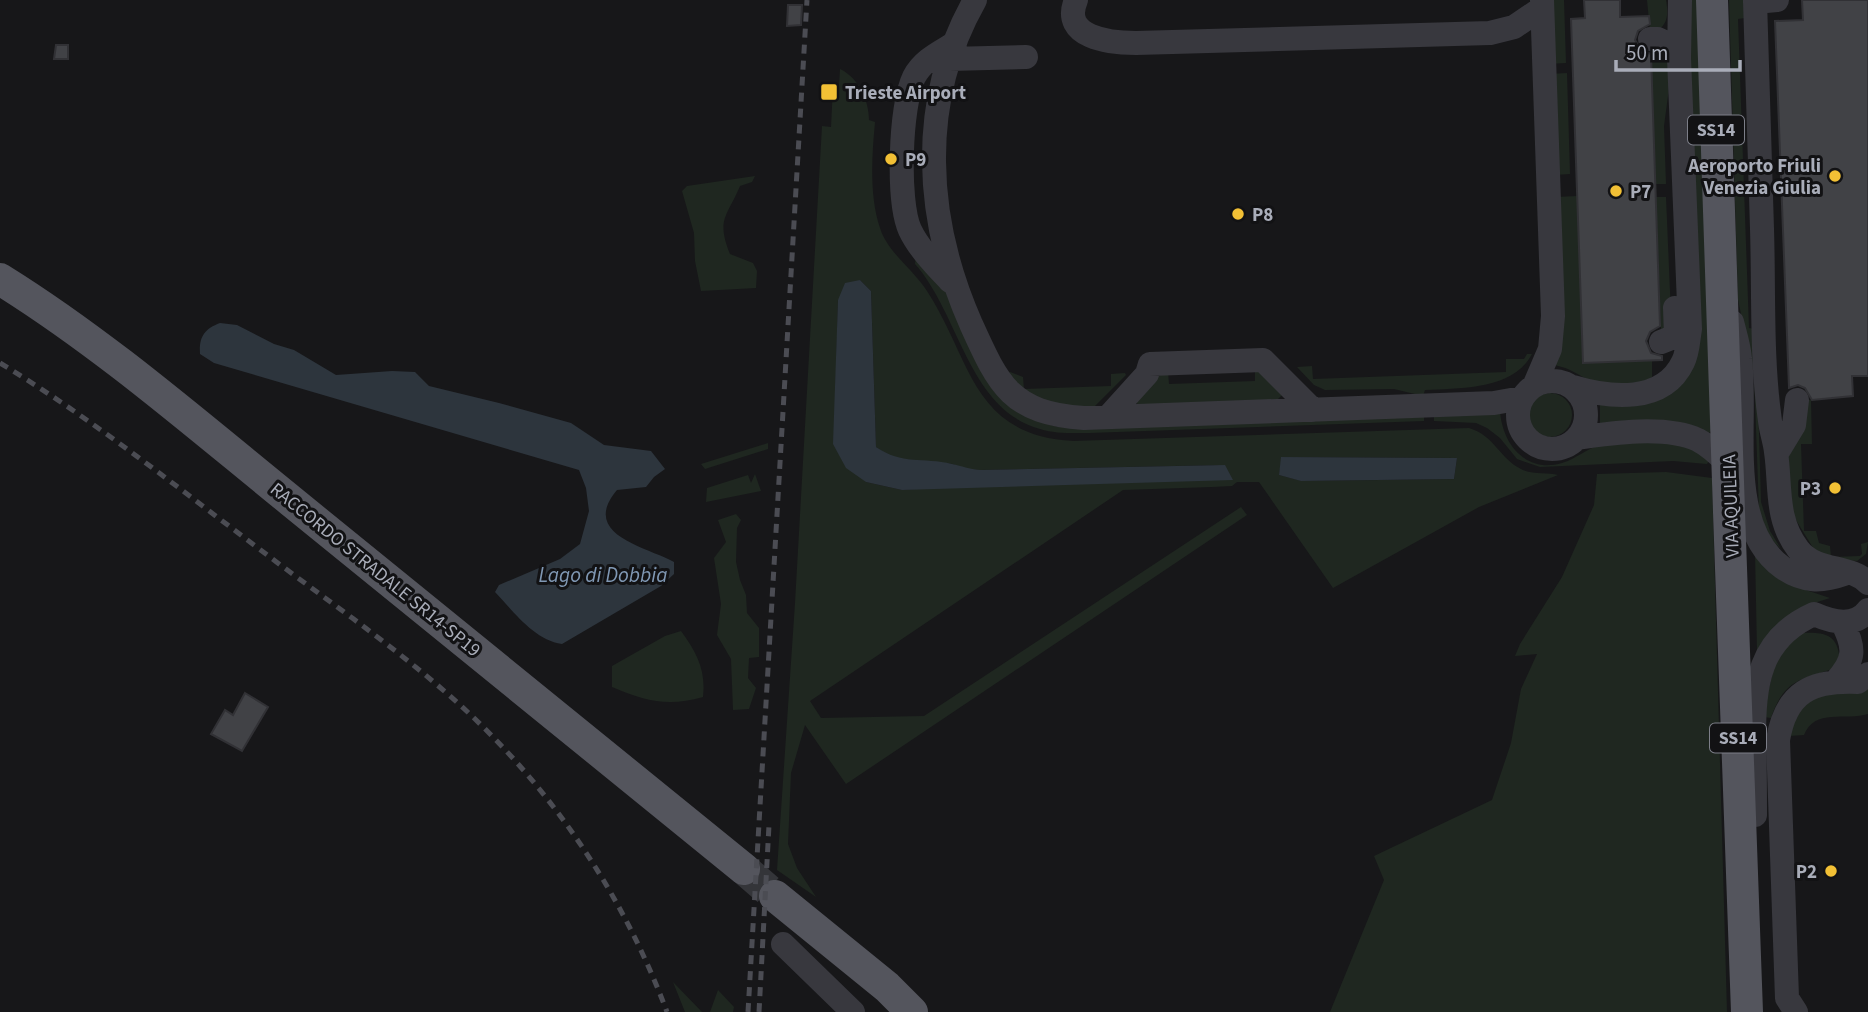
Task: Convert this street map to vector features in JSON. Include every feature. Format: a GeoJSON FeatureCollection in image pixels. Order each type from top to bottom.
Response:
{"type":"FeatureCollection","features":[{"type":"Feature","properties":{"kind":"main road","name":"VIA AQUILEIA"},"geometry":{"type":"LineString","coordinates":[[1712,0],[1747,1012]]}},
{"type":"Feature","properties":{"kind":"main road","name":"RACCORDO STRADALE SR14-SP19"},"geometry":{"type":"LineString","coordinates":[[0,279],[48,309],[115,360],[744,869]]}},
{"type":"Feature","properties":{"kind":"main road"},"geometry":{"type":"LineString","coordinates":[[775,896],[887,987],[912,1012]]}},
{"type":"Feature","properties":{"kind":"lane"},"geometry":{"type":"LineString","coordinates":[[952,51],[975,0]]}},
{"type":"Feature","properties":{"kind":"lane"},"geometry":{"type":"LineString","coordinates":[[1076,0],[1073,8],[1079,28],[1086,34],[1112,43],[1490,33],[1514,27],[1542,4]]}},
{"type":"Feature","properties":{"kind":"lane"},"geometry":{"type":"LineString","coordinates":[[1672,0],[1679,50]]}},
{"type":"Feature","properties":{"kind":"lane"},"geometry":{"type":"LineString","coordinates":[[1026,57],[952,51],[924,62],[908,94],[902,153],[904,199],[909,228],[926,253],[955,286],[992,369],[1012,395],[1027,406],[1042,413],[1084,418],[1494,403],[1529,391],[1548,380],[1561,381],[1597,394],[1625,396],[1646,393],[1674,375],[1683,362],[1690,329],[1679,50],[1680,0]]}},
{"type":"Feature","properties":{"kind":"lane"},"geometry":{"type":"LineString","coordinates":[[1762,1],[1766,359],[1781,513],[1789,535],[1799,551],[1814,562],[1858,578]]}},
{"type":"Feature","properties":{"kind":"lane"},"geometry":{"type":"LineString","coordinates":[[1542,4],[1553,316],[1550,349],[1518,420],[1521,430],[1537,445],[1558,449],[1577,439],[1638,432],[1680,434],[1709,447],[1728,464]]}},
{"type":"Feature","properties":{"kind":"lane"},"geometry":{"type":"LineString","coordinates":[[1650,39],[1658,39],[1679,50]]}},
{"type":"Feature","properties":{"kind":"lane"},"geometry":{"type":"LineString","coordinates":[[1661,342],[1676,336],[1673,263],[1685,232]]}},
{"type":"Feature","properties":{"kind":"lane"},"geometry":{"type":"LineString","coordinates":[[1719,260],[1740,359],[1744,490],[1756,536],[1779,565],[1794,576],[1822,580],[1858,578]]}},
{"type":"Feature","properties":{"kind":"lane"},"geometry":{"type":"LineString","coordinates":[[1109,416],[1147,374],[1150,364],[1263,360],[1313,410]]}},
{"type":"Feature","properties":{"kind":"lane"},"geometry":{"type":"LineString","coordinates":[[1573,387],[1586,406],[1586,418],[1577,439]]}},
{"type":"Feature","properties":{"kind":"lane"},"geometry":{"type":"LineString","coordinates":[[1777,453],[1794,425],[1797,400]]}},
{"type":"Feature","properties":{"kind":"lane"},"geometry":{"type":"LineString","coordinates":[[1743,879],[1755,850],[1754,701],[1761,668],[1771,647],[1783,633],[1805,618],[1814,614],[1842,622],[1859,619],[1868,610]]}},
{"type":"Feature","properties":{"kind":"lane"},"geometry":{"type":"LineString","coordinates":[[1836,681],[1847,669],[1852,656],[1852,640],[1842,622]]}},
{"type":"Feature","properties":{"kind":"lane"},"geometry":{"type":"LineString","coordinates":[[1796,1012],[1787,998],[1778,740],[1781,720],[1788,706],[1810,687],[1836,681],[1858,682],[1868,674]]}},
{"type":"Feature","properties":{"kind":"lane"},"geometry":{"type":"LineString","coordinates":[[783,944],[853,1012]]}},
{"type":"Feature","properties":{"kind":"shaded area"},"geometry":{"type":"Polygon","coordinates":[[[1549,0],[1564,0],[1566,63],[1548,64],[1549,0]]]}},
{"type":"Feature","properties":{"kind":"shaded area"},"geometry":{"type":"Polygon","coordinates":[[[1647,0],[1666,0],[1666,20],[1658,30],[1650,31],[1647,0]]]}},
{"type":"Feature","properties":{"kind":"shaded area"},"geometry":{"type":"Polygon","coordinates":[[[1687,0],[1698,0],[1711,431],[1709,433],[1600,425],[1600,404],[1685,375],[1687,0]]]}},
{"type":"Feature","properties":{"kind":"shaded area"},"geometry":{"type":"Polygon","coordinates":[[[1729,0],[1744,0],[1745,18],[1738,19],[1749,328],[1756,329],[1761,502],[1770,531],[1781,549],[1769,537],[1759,511],[1754,374],[1738,300],[1729,0]]]}},
{"type":"Feature","properties":{"kind":"shaded area"},"geometry":{"type":"Polygon","coordinates":[[[1650,44],[1666,50],[1670,81],[1664,126],[1666,184],[1655,184],[1650,44]]]}},
{"type":"Feature","properties":{"kind":"shaded area"},"geometry":{"type":"Polygon","coordinates":[[[840,69],[858,84],[865,98],[869,120],[875,122],[873,189],[884,237],[927,291],[979,390],[994,409],[1013,425],[1039,436],[1073,441],[1469,428],[1485,436],[1521,469],[1558,475],[1479,507],[1333,588],[1259,482],[1237,482],[1232,486],[1123,490],[810,701],[821,718],[924,716],[1241,507],[1247,515],[846,784],[805,725],[791,773],[788,844],[797,868],[816,897],[777,870],[822,126],[831,127],[833,86],[839,86],[840,69]],[[860,280],[838,300],[834,444],[866,482],[902,490],[1224,465],[980,470],[964,469],[953,464],[891,458],[876,447],[871,291],[860,280]],[[1282,457],[1279,475],[1302,481],[1454,479],[1457,458],[1282,457]]]}},
{"type":"Feature","properties":{"kind":"shaded area"},"geometry":{"type":"Polygon","coordinates":[[[1567,73],[1570,174],[1555,175],[1556,197],[1577,196],[1652,360],[1652,377],[1638,383],[1602,383],[1551,365],[1549,74],[1567,73]]]}},
{"type":"Feature","properties":{"kind":"shaded area"},"geometry":{"type":"Polygon","coordinates":[[[755,176],[752,182],[740,186],[727,212],[724,233],[730,254],[753,263],[757,271],[756,288],[701,291],[695,261],[694,233],[682,191],[687,186],[755,176]]]}},
{"type":"Feature","properties":{"kind":"shaded area"},"geometry":{"type":"Polygon","coordinates":[[[1656,197],[1666,197],[1671,315],[1670,323],[1661,332],[1656,197]]]}},
{"type":"Feature","properties":{"kind":"shaded area"},"geometry":{"type":"Polygon","coordinates":[[[916,253],[941,285],[1031,419],[1058,427],[1424,416],[1424,421],[1089,433],[1040,429],[1016,418],[996,402],[981,381],[943,308],[915,264],[916,253]]]}},
{"type":"Feature","properties":{"kind":"shaded area"},"geometry":{"type":"Polygon","coordinates":[[[1527,354],[1532,354],[1523,366],[1499,381],[1470,387],[1425,390],[1423,396],[1394,389],[1325,390],[1314,385],[1297,367],[1312,366],[1313,379],[1506,372],[1506,359],[1524,359],[1527,354]]]}},
{"type":"Feature","properties":{"kind":"shaded area"},"geometry":{"type":"Polygon","coordinates":[[[1255,368],[1283,394],[1277,400],[1136,403],[1157,377],[1168,371],[1169,384],[1255,381],[1255,368]]]}},
{"type":"Feature","properties":{"kind":"shaded area"},"geometry":{"type":"Polygon","coordinates":[[[1010,372],[1023,377],[1024,389],[1111,386],[1111,374],[1126,375],[1095,406],[1070,408],[1046,403],[1024,392],[1007,374],[1010,372]]]}},
{"type":"Feature","properties":{"kind":"shaded area"},"geometry":{"type":"Polygon","coordinates":[[[1550,393],[1565,400],[1572,415],[1565,430],[1550,437],[1535,430],[1528,415],[1535,400],[1550,393]]]}},
{"type":"Feature","properties":{"kind":"shaded area"},"geometry":{"type":"Polygon","coordinates":[[[1802,400],[1811,400],[1812,444],[1801,444],[1804,531],[1816,531],[1819,543],[1830,546],[1831,557],[1860,556],[1861,544],[1868,542],[1866,554],[1857,561],[1831,559],[1815,551],[1791,512],[1787,463],[1788,454],[1800,430],[1802,400]]]}},
{"type":"Feature","properties":{"kind":"shaded area"},"geometry":{"type":"Polygon","coordinates":[[[1500,409],[1501,421],[1510,443],[1526,459],[1537,464],[1562,463],[1596,446],[1631,442],[1687,446],[1709,461],[1707,464],[1673,461],[1540,467],[1517,459],[1500,438],[1476,423],[1434,421],[1434,415],[1500,409]]]}},
{"type":"Feature","properties":{"kind":"shaded area"},"geometry":{"type":"Polygon","coordinates":[[[768,443],[768,449],[705,469],[701,464],[768,443]]]}},
{"type":"Feature","properties":{"kind":"shaded area"},"geometry":{"type":"Polygon","coordinates":[[[1666,472],[1712,478],[1727,1012],[1330,1012],[1384,880],[1374,856],[1492,800],[1511,743],[1521,689],[1537,654],[1515,656],[1562,577],[1594,505],[1597,474],[1666,472]]]}},
{"type":"Feature","properties":{"kind":"shaded area"},"geometry":{"type":"Polygon","coordinates":[[[755,474],[761,491],[706,502],[707,488],[748,475],[751,483],[755,474]]]}},
{"type":"Feature","properties":{"kind":"shaded area"},"geometry":{"type":"Polygon","coordinates":[[[736,514],[741,520],[737,528],[736,562],[746,595],[747,613],[759,628],[759,657],[749,658],[748,678],[756,688],[749,709],[733,710],[731,659],[717,635],[721,604],[714,558],[726,542],[718,520],[736,514]]]}},
{"type":"Feature","properties":{"kind":"shaded area"},"geometry":{"type":"Polygon","coordinates":[[[1755,552],[1797,587],[1830,598],[1808,605],[1757,651],[1755,552]]]}},
{"type":"Feature","properties":{"kind":"shaded area"},"geometry":{"type":"Polygon","coordinates":[[[681,631],[699,662],[703,678],[703,697],[679,702],[657,701],[612,687],[612,666],[665,636],[681,631]]]}},
{"type":"Feature","properties":{"kind":"shaded area"},"geometry":{"type":"Polygon","coordinates":[[[1800,633],[1830,637],[1839,654],[1842,654],[1833,669],[1794,683],[1781,696],[1771,718],[1764,717],[1777,655],[1800,633]]]}},
{"type":"Feature","properties":{"kind":"shaded area"},"geometry":{"type":"Polygon","coordinates":[[[1868,688],[1868,714],[1823,718],[1815,721],[1804,735],[1789,736],[1789,725],[1810,696],[1868,688]]]}},
{"type":"Feature","properties":{"kind":"shaded area"},"geometry":{"type":"Polygon","coordinates":[[[673,982],[702,1012],[685,1012],[673,982]]]}},
{"type":"Feature","properties":{"kind":"shaded area"},"geometry":{"type":"Polygon","coordinates":[[[718,990],[734,1007],[733,1012],[710,1012],[718,990]]]}},
{"type":"Feature","properties":{"kind":"water"},"geometry":{"type":"Polygon","coordinates":[[[860,280],[871,291],[876,447],[886,453],[980,470],[1225,465],[1233,480],[902,490],[866,482],[846,468],[833,444],[838,300],[845,283],[860,280]]]}},
{"type":"Feature","properties":{"kind":"water","name":"Lago di Dobbia"},"geometry":{"type":"Polygon","coordinates":[[[220,323],[237,325],[274,344],[294,350],[336,375],[415,372],[429,386],[571,423],[604,445],[651,451],[665,469],[646,487],[617,490],[607,505],[606,518],[611,529],[621,537],[674,562],[674,574],[661,586],[562,644],[542,637],[525,624],[495,592],[499,585],[560,559],[580,544],[589,511],[586,488],[579,470],[214,363],[200,354],[200,343],[206,331],[220,323]]]}},
{"type":"Feature","properties":{"kind":"water"},"geometry":{"type":"Polygon","coordinates":[[[1281,457],[1457,458],[1454,479],[1301,481],[1279,475],[1281,457]]]}},
{"type":"Feature","properties":{"kind":"building","name":"P7"},"geometry":{"type":"Polygon","coordinates":[[[1584,0],[1620,0],[1620,17],[1649,16],[1650,24],[1638,31],[1635,40],[1642,51],[1651,54],[1660,326],[1650,332],[1646,341],[1651,353],[1662,356],[1662,360],[1583,363],[1571,19],[1585,18],[1584,0]]]}},
{"type":"Feature","properties":{"kind":"building","name":"Aeroporto Friuli Venezia Giulia"},"geometry":{"type":"Polygon","coordinates":[[[1802,0],[1868,0],[1868,376],[1852,376],[1853,396],[1812,400],[1805,388],[1798,385],[1789,388],[1775,21],[1803,20],[1802,0]]]}},
{"type":"Feature","properties":{"kind":"building"},"geometry":{"type":"Polygon","coordinates":[[[788,5],[802,5],[801,25],[787,26],[788,5]]]}},
{"type":"Feature","properties":{"kind":"building"},"geometry":{"type":"Polygon","coordinates":[[[56,45],[68,45],[68,59],[54,59],[56,45]]]}},
{"type":"Feature","properties":{"kind":"building"},"geometry":{"type":"Polygon","coordinates":[[[245,693],[268,707],[242,751],[211,734],[225,710],[233,715],[245,693]]]}},
{"type":"Feature","properties":{"kind":"tunnel"},"geometry":{"type":"LineString","coordinates":[[744,869],[775,896]]}},
{"type":"Feature","properties":{"kind":"railway"},"geometry":{"type":"LineString","coordinates":[[748,1012],[807,0]]}},
{"type":"Feature","properties":{"kind":"railway"},"geometry":{"type":"LineString","coordinates":[[0,363],[67,406],[163,476],[396,651],[474,718],[535,783],[587,854],[631,930],[667,1012]]}},
{"type":"Feature","properties":{"kind":"railway"},"geometry":{"type":"LineString","coordinates":[[759,1012],[769,825]]}},
{"type":"Feature","properties":{"kind":"place","name":"Trieste Airport"},"geometry":{"type":"Point","coordinates":[829,92]}},
{"type":"Feature","properties":{"kind":"place","name":"P9"},"geometry":{"type":"Point","coordinates":[891,159]}},
{"type":"Feature","properties":{"kind":"place","name":"Aeroporto Friuli Venezia Giulia"},"geometry":{"type":"Point","coordinates":[1835,176]}},
{"type":"Feature","properties":{"kind":"place","name":"P7"},"geometry":{"type":"Point","coordinates":[1616,191]}},
{"type":"Feature","properties":{"kind":"place","name":"P8"},"geometry":{"type":"Point","coordinates":[1238,214]}},
{"type":"Feature","properties":{"kind":"place","name":"P3"},"geometry":{"type":"Point","coordinates":[1835,488]}},
{"type":"Feature","properties":{"kind":"place","name":"P2"},"geometry":{"type":"Point","coordinates":[1831,871]}}]}
